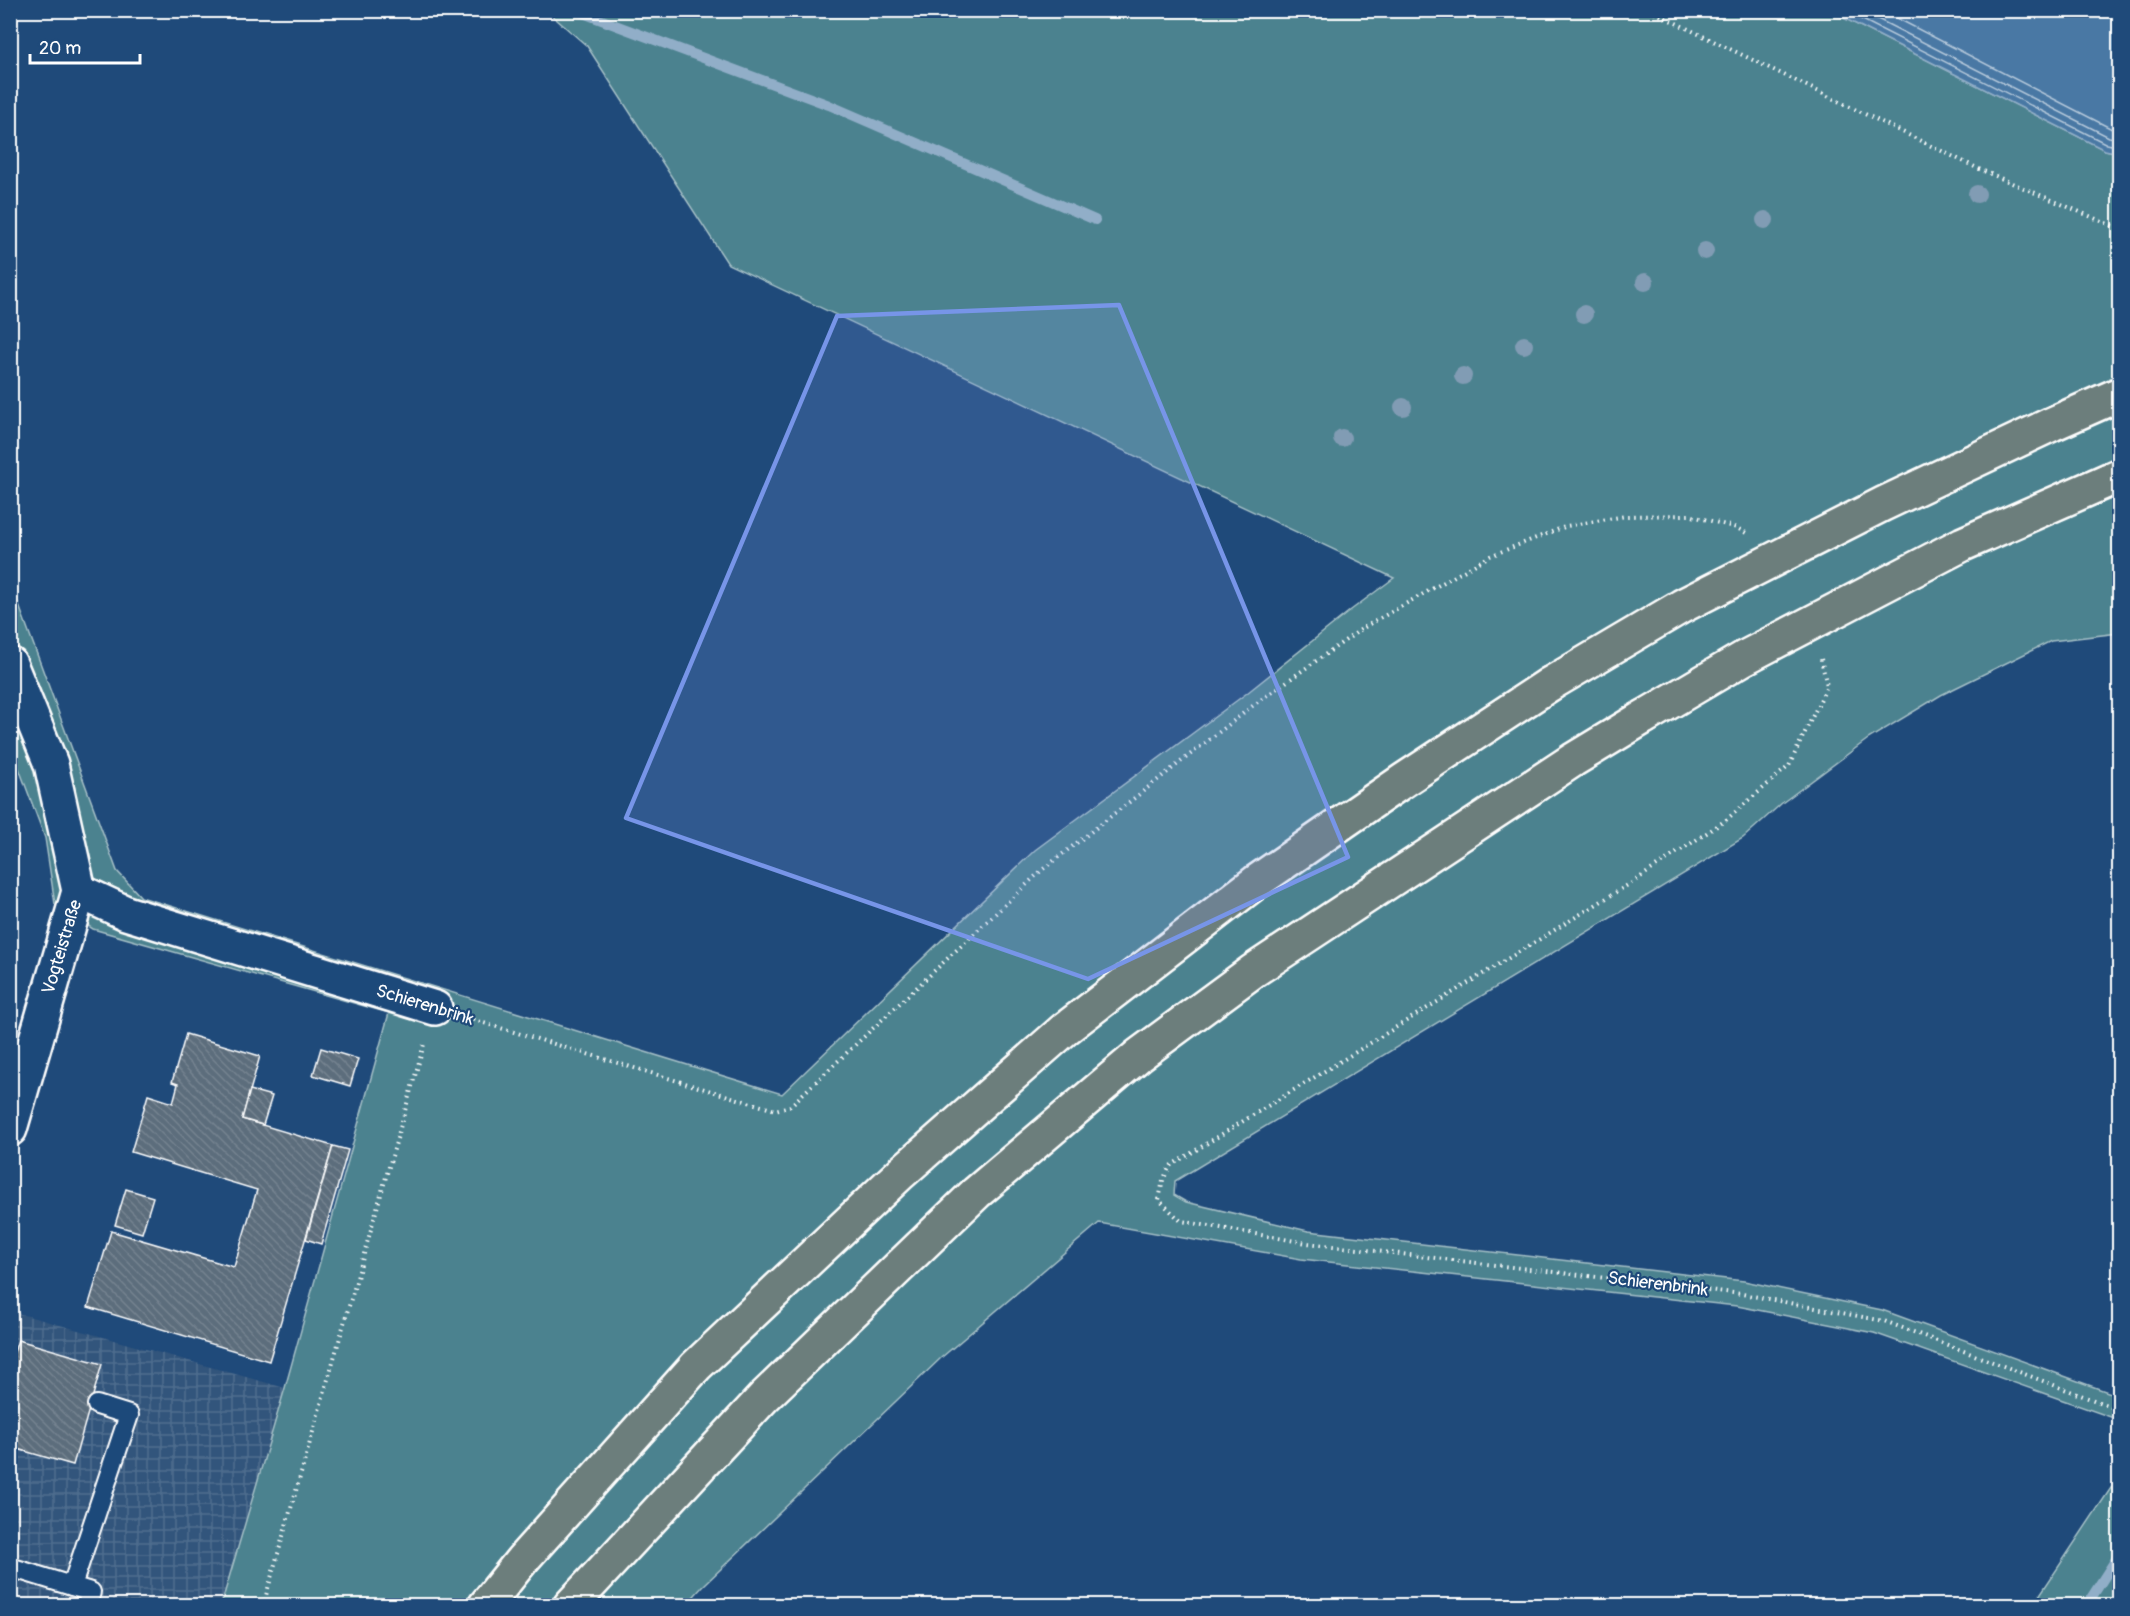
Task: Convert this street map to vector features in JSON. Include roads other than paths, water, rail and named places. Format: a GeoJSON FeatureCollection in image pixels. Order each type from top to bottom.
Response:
{"type":"FeatureCollection","features":[{"type":"Feature","properties":{"kind":"highway"},"geometry":{"type":"LineString","coordinates":[[485,1605],[522,1560],[696,1366],[901,1173],[1065,1029],[1256,882],[1404,780],[1550,684],[1692,600],[1883,504],[2120,394]]}},
{"type":"Feature","properties":{"kind":"highway"},"geometry":{"type":"LineString","coordinates":[[570,1605],[764,1397],[976,1193],[1139,1055],[1252,971],[1573,760],[1744,658],[1963,544],[2120,475]]}},
{"type":"Feature","properties":{"kind":"street","name":"Vogteistraße"},"geometry":{"type":"LineString","coordinates":[[10,664],[51,764],[79,891],[10,1129]]}},
{"type":"Feature","properties":{"kind":"street","name":"Schierenbrink"},"geometry":{"type":"LineString","coordinates":[[79,891],[126,913],[435,1008]]}},
{"type":"Feature","properties":{"kind":"lane"},"geometry":{"type":"LineString","coordinates":[[72,1586],[129,1415],[97,1405]]}},
{"type":"Feature","properties":{"kind":"lane"},"geometry":{"type":"LineString","coordinates":[[10,1566],[91,1592],[87,1605]]}},
{"type":"Feature","properties":{"kind":"water"},"geometry":{"type":"Polygon","coordinates":[[[1830,11],[2119,11],[2119,153],[2105,150],[1830,11]]]}},
{"type":"Feature","properties":{"kind":"waterway"},"geometry":{"type":"LineString","coordinates":[[575,10],[829,105],[1095,220]]}},
{"type":"Feature","properties":{"kind":"waterway"},"geometry":{"type":"LineString","coordinates":[[2086,1606],[2120,1553]]}}]}
